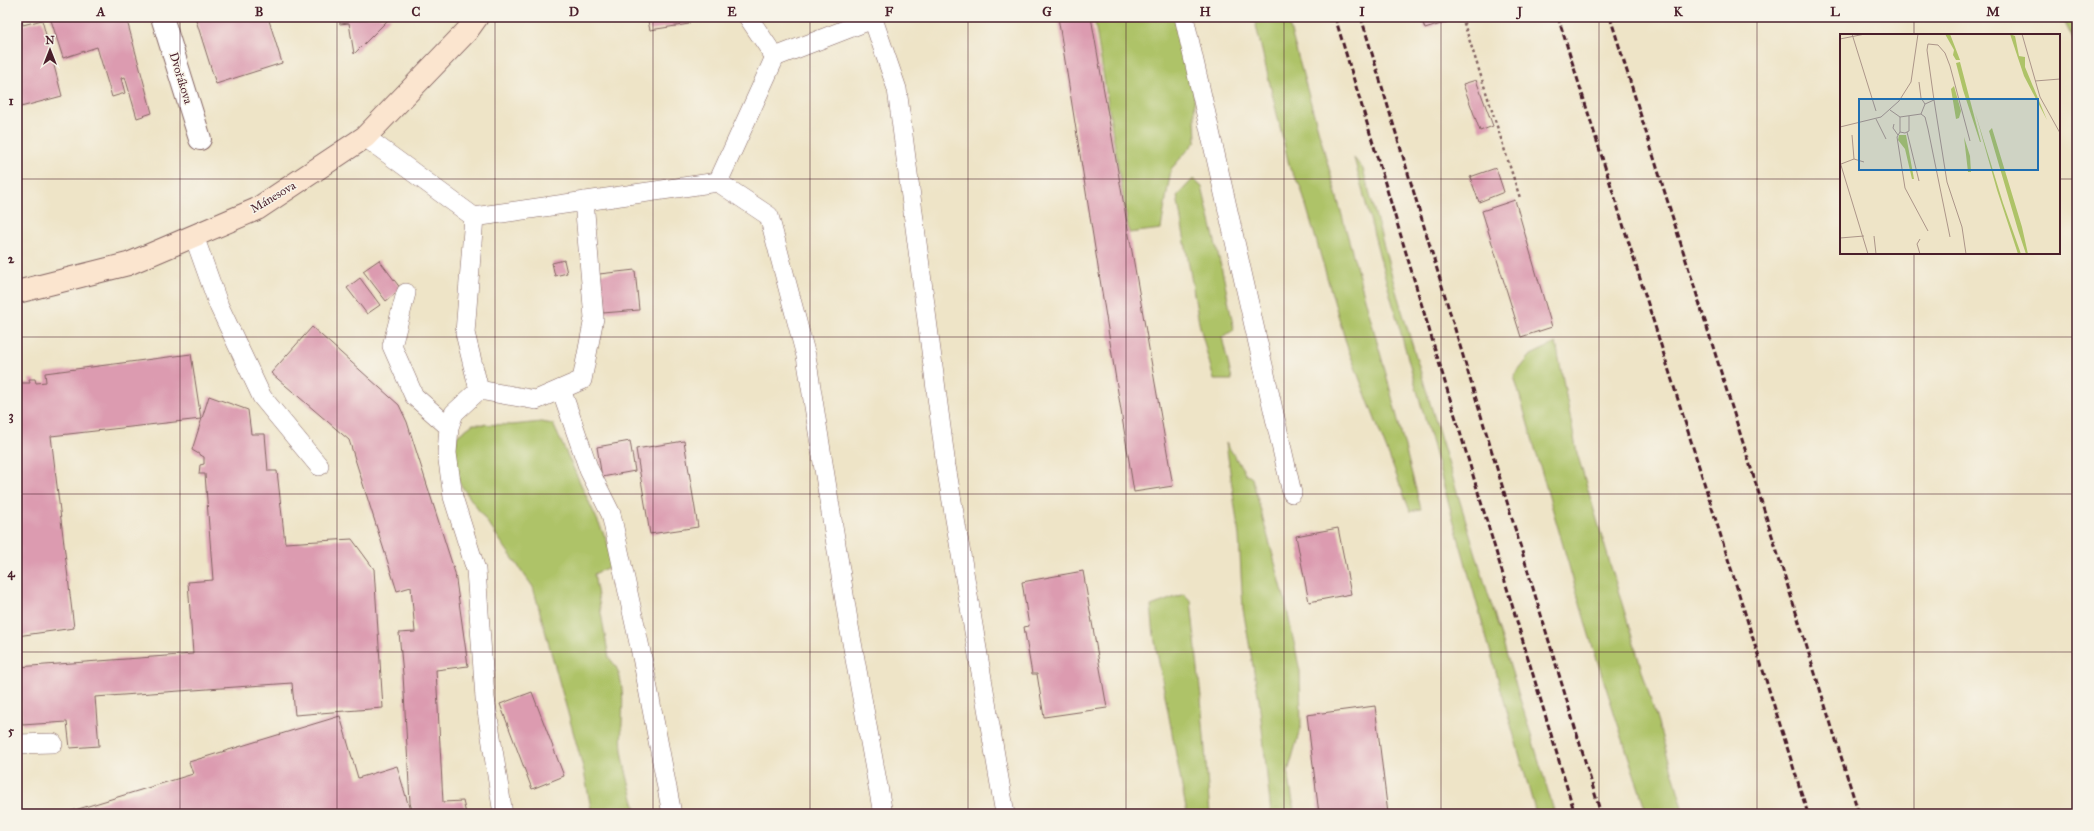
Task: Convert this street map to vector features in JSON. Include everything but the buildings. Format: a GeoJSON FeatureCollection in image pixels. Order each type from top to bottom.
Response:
{"type":"FeatureCollection","features":[{"type":"Feature","properties":{"kind":"main road","name":"Mánesova"},"geometry":{"type":"LineString","coordinates":[[17,292],[128,264],[257,209],[365,137],[467,31],[477,17]]}},
{"type":"Feature","properties":{"kind":"street","name":"Dvořákova"},"geometry":{"type":"LineString","coordinates":[[162,17],[200,139]]}},
{"type":"Feature","properties":{"kind":"lane"},"geometry":{"type":"LineString","coordinates":[[748,17],[775,57]]}},
{"type":"Feature","properties":{"kind":"lane"},"geometry":{"type":"LineString","coordinates":[[1184,17],[1292,493]]}},
{"type":"Feature","properties":{"kind":"lane"},"geometry":{"type":"LineString","coordinates":[[718,182],[775,57],[872,18],[897,89],[946,466],[1005,814]]}},
{"type":"Feature","properties":{"kind":"lane"},"geometry":{"type":"LineString","coordinates":[[365,137],[474,217],[718,182],[769,216],[806,356],[849,626],[884,814]]}},
{"type":"Feature","properties":{"kind":"lane"},"geometry":{"type":"LineString","coordinates":[[479,390],[536,400],[582,380],[594,318],[584,201]]}},
{"type":"Feature","properties":{"kind":"lane"},"geometry":{"type":"LineString","coordinates":[[474,217],[465,333],[479,390]]}},
{"type":"Feature","properties":{"kind":"lane"},"geometry":{"type":"LineString","coordinates":[[194,236],[219,306],[262,397],[320,466]]}},
{"type":"Feature","properties":{"kind":"lane"},"geometry":{"type":"LineString","coordinates":[[406,293],[392,346],[414,396],[449,427]]}},
{"type":"Feature","properties":{"kind":"lane"},"geometry":{"type":"LineString","coordinates":[[561,389],[589,470],[611,514],[642,657],[672,814]]}},
{"type":"Feature","properties":{"kind":"lane"},"geometry":{"type":"LineString","coordinates":[[479,390],[454,413],[449,427],[447,453],[453,497],[476,570],[485,698],[503,814]]}},
{"type":"Feature","properties":{"kind":"lane"},"geometry":{"type":"LineString","coordinates":[[17,744],[52,743]]}},
{"type":"Feature","properties":{"kind":"path"},"geometry":{"type":"LineString","coordinates":[[1462,17],[1520,198]]}},
{"type":"Feature","properties":{"kind":"green space"},"geometry":{"type":"Polygon","coordinates":[[[1094,17],[1175,17],[1194,93],[1196,141],[1171,169],[1161,229],[1129,233],[1094,17]]]}},
{"type":"Feature","properties":{"kind":"green space"},"geometry":{"type":"Polygon","coordinates":[[[1254,17],[1287,17],[1386,374],[1421,509],[1410,511],[1347,346],[1301,188],[1290,169],[1254,17]]]}},
{"type":"Feature","properties":{"kind":"green space"},"geometry":{"type":"Polygon","coordinates":[[[2062,17],[2077,17],[2077,47],[2062,17]]]}},
{"type":"Feature","properties":{"kind":"green space"},"geometry":{"type":"Polygon","coordinates":[[[1354,158],[1363,169],[1396,291],[1555,814],[1536,814],[1384,273],[1354,158]]]}},
{"type":"Feature","properties":{"kind":"green space"},"geometry":{"type":"Polygon","coordinates":[[[1193,179],[1202,187],[1224,279],[1234,330],[1222,337],[1232,380],[1214,380],[1199,323],[1177,196],[1193,179]]]}},
{"type":"Feature","properties":{"kind":"green space"},"geometry":{"type":"Polygon","coordinates":[[[1556,343],[1577,453],[1685,814],[1647,814],[1589,635],[1514,376],[1531,355],[1556,343]]]}},
{"type":"Feature","properties":{"kind":"green space"},"geometry":{"type":"Polygon","coordinates":[[[541,422],[553,424],[607,541],[613,565],[594,574],[609,658],[616,667],[620,677],[623,701],[621,739],[622,750],[637,814],[592,814],[584,771],[533,587],[458,481],[453,459],[457,436],[473,424],[512,425],[541,422]]]}},
{"type":"Feature","properties":{"kind":"green space"},"geometry":{"type":"Polygon","coordinates":[[[1226,443],[1246,474],[1252,478],[1285,600],[1300,671],[1301,726],[1288,772],[1295,814],[1271,814],[1259,700],[1243,609],[1239,536],[1226,443]]]}},
{"type":"Feature","properties":{"kind":"green space"},"geometry":{"type":"Polygon","coordinates":[[[1184,594],[1191,601],[1201,698],[1210,814],[1187,814],[1154,636],[1151,606],[1184,594]]]}},
{"type":"Feature","properties":{"kind":"railway"},"geometry":{"type":"LineString","coordinates":[[1335,17],[1575,814]]}},
{"type":"Feature","properties":{"kind":"railway"},"geometry":{"type":"LineString","coordinates":[[1361,17],[1601,814]]}},
{"type":"Feature","properties":{"kind":"railway"},"geometry":{"type":"LineString","coordinates":[[1558,17],[1808,814]]}},
{"type":"Feature","properties":{"kind":"railway"},"geometry":{"type":"LineString","coordinates":[[1610,17],[1859,814]]}}]}
